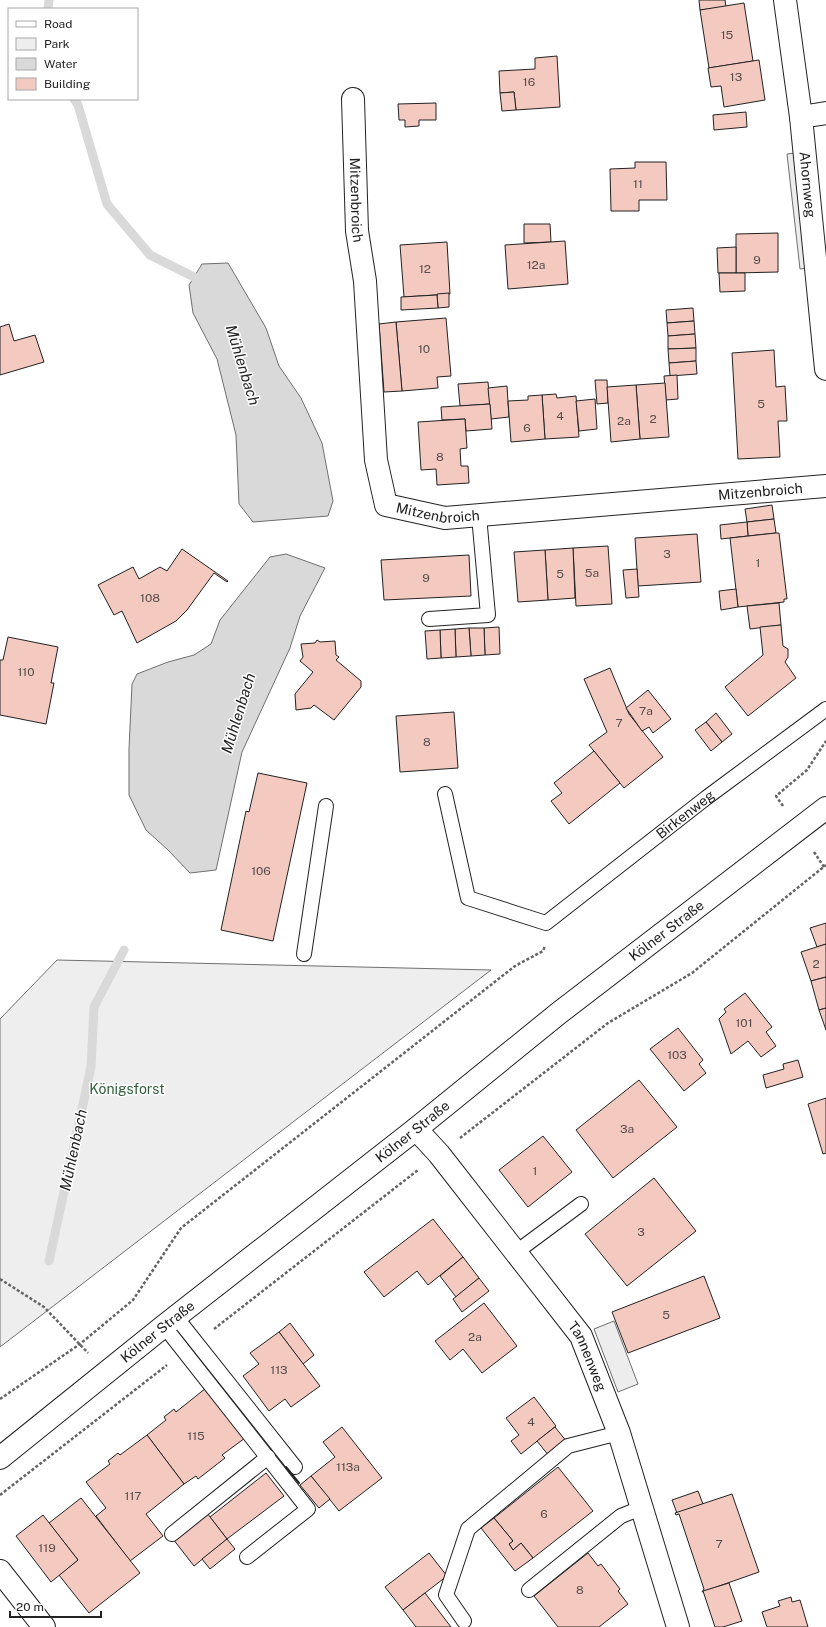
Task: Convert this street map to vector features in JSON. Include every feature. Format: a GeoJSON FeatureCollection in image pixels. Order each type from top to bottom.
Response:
{"type":"FeatureCollection","features":[{"type":"Feature","properties":{"kind":"street","name":"Ahornweg"},"geometry":{"type":"LineString","coordinates":[[786,0],[801,117],[826,369]]}},
{"type":"Feature","properties":{"kind":"street","name":"Mitzenbroich"},"geometry":{"type":"LineString","coordinates":[[353,98],[357,231],[366,281],[376,460],[386,505],[445,518],[826,486]]}},
{"type":"Feature","properties":{"kind":"street"},"geometry":{"type":"LineString","coordinates":[[801,117],[826,113]]}},
{"type":"Feature","properties":{"kind":"street","name":"Kölner Straße"},"geometry":{"type":"LineString","coordinates":[[0,1458],[170,1322],[416,1129],[559,1013],[826,808]]}},
{"type":"Feature","properties":{"kind":"street","name":"Tannenweg"},"geometry":{"type":"LineString","coordinates":[[416,1129],[439,1154],[581,1336],[619,1433],[678,1627]]}},
{"type":"Feature","properties":{"kind":"street"},"geometry":{"type":"LineString","coordinates":[[0,1571],[44,1627]]}},
{"type":"Feature","properties":{"kind":"lane"},"geometry":{"type":"LineString","coordinates":[[429,619],[488,615],[479,516]]}},
{"type":"Feature","properties":{"kind":"lane","name":"Birkenweg"},"geometry":{"type":"LineString","coordinates":[[445,794],[468,898],[546,923],[706,798],[826,709]]}},
{"type":"Feature","properties":{"kind":"lane"},"geometry":{"type":"LineString","coordinates":[[304,954],[326,806]]}},
{"type":"Feature","properties":{"kind":"lane"},"geometry":{"type":"LineString","coordinates":[[515,1253],[581,1204]]}},
{"type":"Feature","properties":{"kind":"lane"},"geometry":{"type":"LineString","coordinates":[[170,1322],[196,1343],[295,1467]]}},
{"type":"Feature","properties":{"kind":"lane"},"geometry":{"type":"LineString","coordinates":[[170,1322],[184,1352],[308,1509],[247,1557]]}},
{"type":"Feature","properties":{"kind":"lane"},"geometry":{"type":"LineString","coordinates":[[464,1621],[446,1595],[468,1529],[568,1446],[619,1433]]}},
{"type":"Feature","properties":{"kind":"lane"},"geometry":{"type":"LineString","coordinates":[[172,1534],[268,1457]]}},
{"type":"Feature","properties":{"kind":"lane"},"geometry":{"type":"LineString","coordinates":[[529,1590],[620,1516],[641,1508]]}},
{"type":"Feature","properties":{"kind":"path"},"geometry":{"type":"LineString","coordinates":[[196,1343],[608,1023],[692,972],[826,865]]}},
{"type":"Feature","properties":{"kind":"path"},"geometry":{"type":"LineString","coordinates":[[0,1399],[80,1344],[132,1300],[181,1228],[515,966],[543,951],[546,944]]}},
{"type":"Feature","properties":{"kind":"path"},"geometry":{"type":"LineString","coordinates":[[0,1279],[44,1307],[106,1373]]}},
{"type":"Feature","properties":{"kind":"path"},"geometry":{"type":"LineString","coordinates":[[0,1495],[184,1352]]}},
{"type":"Feature","properties":{"kind":"green space","name":"Königsforst"},"geometry":{"type":"Polygon","coordinates":[[[57,960],[491,970],[0,1347],[0,1019],[57,960]]]}},
{"type":"Feature","properties":{"kind":"shaded area"},"geometry":{"type":"Polygon","coordinates":[[[795,153],[808,268],[800,269],[787,154],[795,153]]]}},
{"type":"Feature","properties":{"kind":"shaded area"},"geometry":{"type":"Polygon","coordinates":[[[614,1321],[638,1384],[618,1392],[594,1329],[614,1321]]]}},
{"type":"Feature","properties":{"kind":"water"},"geometry":{"type":"Polygon","coordinates":[[[228,263],[266,328],[279,366],[301,398],[322,443],[333,501],[328,516],[253,522],[239,504],[236,435],[217,359],[193,313],[189,285],[202,264],[228,263]]]}},
{"type":"Feature","properties":{"kind":"water"},"geometry":{"type":"Polygon","coordinates":[[[286,554],[325,568],[300,616],[290,648],[242,752],[216,870],[190,873],[146,830],[129,795],[129,749],[132,684],[137,674],[168,662],[194,655],[211,644],[220,620],[270,557],[286,554]]]}},
{"type":"Feature","properties":{"kind":"building"},"geometry":{"type":"Polygon","coordinates":[[[699,0],[725,0],[726,7],[700,10],[699,0]]]}},
{"type":"Feature","properties":{"kind":"building"},"geometry":{"type":"Polygon","coordinates":[[[744,3],[753,61],[709,68],[700,10],[744,3]]]}},
{"type":"Feature","properties":{"kind":"building"},"geometry":{"type":"Polygon","coordinates":[[[557,56],[560,107],[516,110],[514,92],[500,93],[499,71],[535,69],[535,58],[557,56]]]}},
{"type":"Feature","properties":{"kind":"building"},"geometry":{"type":"Polygon","coordinates":[[[759,60],[765,100],[724,107],[721,86],[711,87],[708,68],[759,60]]]}},
{"type":"Feature","properties":{"kind":"building"},"geometry":{"type":"Polygon","coordinates":[[[514,92],[516,110],[502,111],[500,93],[514,92]]]}},
{"type":"Feature","properties":{"kind":"building"},"geometry":{"type":"Polygon","coordinates":[[[436,103],[436,120],[419,120],[419,126],[405,127],[405,120],[399,120],[398,104],[436,103]]]}},
{"type":"Feature","properties":{"kind":"building"},"geometry":{"type":"Polygon","coordinates":[[[746,112],[747,127],[714,130],[713,115],[746,112]]]}},
{"type":"Feature","properties":{"kind":"building"},"geometry":{"type":"Polygon","coordinates":[[[635,162],[666,162],[667,200],[639,200],[639,211],[611,211],[610,169],[635,168],[635,162]]]}},
{"type":"Feature","properties":{"kind":"building"},"geometry":{"type":"Polygon","coordinates":[[[524,224],[550,224],[551,242],[524,243],[524,224]]]}},
{"type":"Feature","properties":{"kind":"building"},"geometry":{"type":"Polygon","coordinates":[[[778,233],[778,272],[736,273],[736,234],[778,233]]]}},
{"type":"Feature","properties":{"kind":"building"},"geometry":{"type":"Polygon","coordinates":[[[565,241],[568,284],[508,289],[505,245],[565,241]]]}},
{"type":"Feature","properties":{"kind":"building"},"geometry":{"type":"Polygon","coordinates":[[[447,242],[450,294],[404,297],[400,245],[447,242]]]}},
{"type":"Feature","properties":{"kind":"building"},"geometry":{"type":"Polygon","coordinates":[[[736,247],[736,273],[718,273],[717,248],[736,247]]]}},
{"type":"Feature","properties":{"kind":"building"},"geometry":{"type":"Polygon","coordinates":[[[719,273],[745,273],[745,291],[720,292],[719,273]]]}},
{"type":"Feature","properties":{"kind":"building"},"geometry":{"type":"Polygon","coordinates":[[[449,293],[449,307],[438,308],[437,294],[449,293]]]}},
{"type":"Feature","properties":{"kind":"building"},"geometry":{"type":"Polygon","coordinates":[[[437,295],[438,308],[401,310],[401,297],[437,295]]]}},
{"type":"Feature","properties":{"kind":"building"},"geometry":{"type":"Polygon","coordinates":[[[693,308],[694,321],[667,323],[666,310],[693,308]]]}},
{"type":"Feature","properties":{"kind":"building"},"geometry":{"type":"Polygon","coordinates":[[[446,318],[451,376],[437,377],[438,388],[402,391],[396,322],[446,318]]]}},
{"type":"Feature","properties":{"kind":"building"},"geometry":{"type":"Polygon","coordinates":[[[694,321],[695,334],[668,336],[667,323],[694,321]]]}},
{"type":"Feature","properties":{"kind":"building"},"geometry":{"type":"Polygon","coordinates":[[[396,322],[402,391],[384,392],[379,324],[396,322]]]}},
{"type":"Feature","properties":{"kind":"building"},"geometry":{"type":"Polygon","coordinates":[[[9,324],[14,341],[35,335],[44,362],[0,375],[0,327],[9,324]]]}},
{"type":"Feature","properties":{"kind":"building"},"geometry":{"type":"Polygon","coordinates":[[[695,334],[696,348],[668,349],[668,336],[695,334]]]}},
{"type":"Feature","properties":{"kind":"building"},"geometry":{"type":"Polygon","coordinates":[[[696,348],[696,361],[669,363],[668,349],[696,348]]]}},
{"type":"Feature","properties":{"kind":"building"},"geometry":{"type":"Polygon","coordinates":[[[774,350],[776,387],[785,386],[787,421],[778,421],[780,457],[738,459],[732,353],[774,350]]]}},
{"type":"Feature","properties":{"kind":"building"},"geometry":{"type":"Polygon","coordinates":[[[696,361],[697,374],[670,376],[669,363],[696,361]]]}},
{"type":"Feature","properties":{"kind":"building"},"geometry":{"type":"Polygon","coordinates":[[[677,375],[678,399],[666,400],[664,376],[677,375]]]}},
{"type":"Feature","properties":{"kind":"building"},"geometry":{"type":"Polygon","coordinates":[[[595,380],[607,380],[608,403],[597,404],[595,380]]]}},
{"type":"Feature","properties":{"kind":"building"},"geometry":{"type":"Polygon","coordinates":[[[488,382],[490,404],[460,406],[458,384],[488,382]]]}},
{"type":"Feature","properties":{"kind":"building"},"geometry":{"type":"Polygon","coordinates":[[[665,383],[669,437],[640,439],[636,385],[665,383]]]}},
{"type":"Feature","properties":{"kind":"building"},"geometry":{"type":"Polygon","coordinates":[[[636,385],[640,439],[611,442],[607,387],[636,385]]]}},
{"type":"Feature","properties":{"kind":"building"},"geometry":{"type":"Polygon","coordinates":[[[507,386],[509,417],[491,419],[488,388],[507,386]]]}},
{"type":"Feature","properties":{"kind":"building"},"geometry":{"type":"Polygon","coordinates":[[[556,394],[557,398],[576,396],[579,437],[545,439],[542,395],[556,394]]]}},
{"type":"Feature","properties":{"kind":"building"},"geometry":{"type":"Polygon","coordinates":[[[542,395],[545,439],[511,442],[508,401],[528,400],[528,396],[542,395]]]}},
{"type":"Feature","properties":{"kind":"building"},"geometry":{"type":"Polygon","coordinates":[[[595,399],[597,429],[579,431],[576,401],[595,399]]]}},
{"type":"Feature","properties":{"kind":"building"},"geometry":{"type":"Polygon","coordinates":[[[490,404],[492,429],[466,431],[465,419],[442,420],[441,407],[490,404]]]}},
{"type":"Feature","properties":{"kind":"building"},"geometry":{"type":"Polygon","coordinates":[[[465,419],[467,448],[460,449],[461,466],[468,466],[469,483],[437,485],[436,469],[421,470],[418,422],[465,419]]]}},
{"type":"Feature","properties":{"kind":"building"},"geometry":{"type":"Polygon","coordinates":[[[772,505],[774,519],[747,522],[745,509],[772,505]]]}},
{"type":"Feature","properties":{"kind":"building"},"geometry":{"type":"Polygon","coordinates":[[[774,519],[776,533],[748,536],[747,522],[774,519]]]}},
{"type":"Feature","properties":{"kind":"building"},"geometry":{"type":"Polygon","coordinates":[[[747,522],[748,536],[721,539],[720,525],[747,522]]]}},
{"type":"Feature","properties":{"kind":"building"},"geometry":{"type":"Polygon","coordinates":[[[779,533],[787,599],[784,599],[784,602],[738,607],[730,538],[779,533]]]}},
{"type":"Feature","properties":{"kind":"building"},"geometry":{"type":"Polygon","coordinates":[[[697,534],[701,582],[638,586],[635,538],[697,534]]]}},
{"type":"Feature","properties":{"kind":"building"},"geometry":{"type":"Polygon","coordinates":[[[608,546],[612,604],[576,606],[573,548],[608,546]]]}},
{"type":"Feature","properties":{"kind":"building"},"geometry":{"type":"Polygon","coordinates":[[[573,548],[575,598],[548,600],[545,550],[573,548]]]}},
{"type":"Feature","properties":{"kind":"building"},"geometry":{"type":"Polygon","coordinates":[[[182,549],[228,581],[227,582],[214,573],[187,610],[176,621],[137,643],[122,611],[114,615],[98,585],[133,567],[139,579],[160,567],[167,571],[182,549]]]}},
{"type":"Feature","properties":{"kind":"building"},"geometry":{"type":"Polygon","coordinates":[[[545,550],[548,600],[518,602],[514,552],[545,550]]]}},
{"type":"Feature","properties":{"kind":"building"},"geometry":{"type":"Polygon","coordinates":[[[469,555],[471,596],[384,600],[381,560],[469,555]]]}},
{"type":"Feature","properties":{"kind":"building"},"geometry":{"type":"Polygon","coordinates":[[[637,569],[639,597],[626,598],[623,570],[637,569]]]}},
{"type":"Feature","properties":{"kind":"building"},"geometry":{"type":"Polygon","coordinates":[[[736,589],[738,607],[721,610],[719,591],[736,589]]]}},
{"type":"Feature","properties":{"kind":"building"},"geometry":{"type":"Polygon","coordinates":[[[779,603],[781,625],[750,629],[747,606],[779,603]]]}},
{"type":"Feature","properties":{"kind":"building"},"geometry":{"type":"Polygon","coordinates":[[[781,625],[783,646],[788,649],[788,657],[785,662],[796,678],[748,716],[725,687],[763,655],[760,627],[781,625]]]}},
{"type":"Feature","properties":{"kind":"building"},"geometry":{"type":"Polygon","coordinates":[[[499,627],[500,654],[485,655],[484,628],[499,627]]]}},
{"type":"Feature","properties":{"kind":"building"},"geometry":{"type":"Polygon","coordinates":[[[469,628],[484,628],[485,655],[471,656],[469,628]]]}},
{"type":"Feature","properties":{"kind":"building"},"geometry":{"type":"Polygon","coordinates":[[[469,628],[471,656],[456,657],[455,629],[469,628]]]}},
{"type":"Feature","properties":{"kind":"building"},"geometry":{"type":"Polygon","coordinates":[[[455,629],[456,657],[441,658],[440,630],[455,629]]]}},
{"type":"Feature","properties":{"kind":"building"},"geometry":{"type":"Polygon","coordinates":[[[440,630],[441,658],[427,659],[425,631],[440,630]]]}},
{"type":"Feature","properties":{"kind":"building"},"geometry":{"type":"Polygon","coordinates":[[[8,637],[58,647],[51,683],[54,683],[46,724],[0,715],[0,660],[3,660],[8,637]]]}},
{"type":"Feature","properties":{"kind":"building"},"geometry":{"type":"Polygon","coordinates":[[[317,640],[320,642],[335,641],[336,655],[339,657],[336,660],[361,681],[361,687],[334,720],[314,705],[311,708],[296,710],[295,694],[313,672],[300,661],[303,657],[301,644],[315,643],[317,640]]]}},
{"type":"Feature","properties":{"kind":"building"},"geometry":{"type":"Polygon","coordinates":[[[610,668],[629,714],[663,757],[624,788],[589,745],[607,732],[584,679],[610,668]]]}},
{"type":"Feature","properties":{"kind":"building"},"geometry":{"type":"Polygon","coordinates":[[[648,690],[671,719],[653,733],[649,727],[642,731],[626,708],[648,690]]]}},
{"type":"Feature","properties":{"kind":"building"},"geometry":{"type":"Polygon","coordinates":[[[454,712],[458,768],[400,772],[396,716],[454,712]]]}},
{"type":"Feature","properties":{"kind":"building"},"geometry":{"type":"Polygon","coordinates":[[[716,713],[732,734],[722,742],[706,722],[716,713]]]}},
{"type":"Feature","properties":{"kind":"building"},"geometry":{"type":"Polygon","coordinates":[[[706,722],[722,742],[711,751],[695,730],[706,722]]]}},
{"type":"Feature","properties":{"kind":"building"},"geometry":{"type":"Polygon","coordinates":[[[594,751],[620,783],[569,824],[551,801],[562,793],[554,783],[594,751]]]}},
{"type":"Feature","properties":{"kind":"building"},"geometry":{"type":"Polygon","coordinates":[[[258,773],[307,783],[273,941],[221,930],[246,811],[249,812],[258,773]]]}},
{"type":"Feature","properties":{"kind":"building"},"geometry":{"type":"Polygon","coordinates":[[[826,923],[826,944],[817,947],[810,928],[826,923]]]}},
{"type":"Feature","properties":{"kind":"building"},"geometry":{"type":"Polygon","coordinates":[[[826,944],[826,977],[811,981],[801,952],[826,944]]]}},
{"type":"Feature","properties":{"kind":"building"},"geometry":{"type":"Polygon","coordinates":[[[826,977],[826,1008],[819,1010],[811,981],[826,977]]]}},
{"type":"Feature","properties":{"kind":"building"},"geometry":{"type":"Polygon","coordinates":[[[745,993],[772,1027],[766,1032],[776,1046],[761,1057],[748,1041],[731,1054],[719,1019],[726,1012],[724,1009],[745,993]]]}},
{"type":"Feature","properties":{"kind":"building"},"geometry":{"type":"Polygon","coordinates":[[[826,1008],[826,1030],[819,1010],[826,1008]]]}},
{"type":"Feature","properties":{"kind":"building"},"geometry":{"type":"Polygon","coordinates":[[[678,1028],[703,1060],[699,1064],[706,1073],[684,1091],[650,1049],[678,1028]]]}},
{"type":"Feature","properties":{"kind":"building"},"geometry":{"type":"Polygon","coordinates":[[[798,1060],[803,1077],[766,1088],[763,1075],[784,1069],[783,1064],[798,1060]]]}},
{"type":"Feature","properties":{"kind":"building"},"geometry":{"type":"Polygon","coordinates":[[[639,1080],[677,1127],[613,1178],[576,1130],[639,1080]]]}},
{"type":"Feature","properties":{"kind":"building"},"geometry":{"type":"Polygon","coordinates":[[[826,1098],[826,1153],[823,1154],[808,1104],[826,1098]]]}},
{"type":"Feature","properties":{"kind":"building"},"geometry":{"type":"Polygon","coordinates":[[[543,1136],[572,1172],[528,1207],[499,1170],[543,1136]]]}},
{"type":"Feature","properties":{"kind":"building"},"geometry":{"type":"Polygon","coordinates":[[[654,1178],[696,1231],[627,1286],[585,1234],[654,1178]]]}},
{"type":"Feature","properties":{"kind":"building"},"geometry":{"type":"Polygon","coordinates":[[[433,1219],[463,1257],[428,1285],[417,1271],[384,1297],[364,1272],[433,1219]]]}},
{"type":"Feature","properties":{"kind":"building"},"geometry":{"type":"Polygon","coordinates":[[[463,1257],[479,1278],[456,1297],[440,1276],[463,1257]]]}},
{"type":"Feature","properties":{"kind":"building"},"geometry":{"type":"Polygon","coordinates":[[[704,1276],[720,1318],[628,1353],[612,1312],[704,1276]]]}},
{"type":"Feature","properties":{"kind":"building"},"geometry":{"type":"Polygon","coordinates":[[[479,1278],[489,1291],[462,1312],[453,1299],[479,1278]]]}},
{"type":"Feature","properties":{"kind":"building"},"geometry":{"type":"Polygon","coordinates":[[[484,1303],[517,1346],[482,1373],[463,1349],[450,1360],[435,1341],[484,1303]]]}},
{"type":"Feature","properties":{"kind":"building"},"geometry":{"type":"Polygon","coordinates":[[[290,1323],[314,1355],[303,1364],[279,1332],[290,1323]]]}},
{"type":"Feature","properties":{"kind":"building"},"geometry":{"type":"Polygon","coordinates":[[[279,1332],[320,1386],[291,1407],[285,1399],[269,1411],[243,1376],[259,1364],[250,1353],[279,1332]]]}},
{"type":"Feature","properties":{"kind":"building"},"geometry":{"type":"Polygon","coordinates":[[[206,1388],[245,1438],[222,1455],[225,1458],[198,1479],[196,1476],[184,1484],[147,1435],[166,1420],[164,1417],[174,1409],[176,1412],[206,1388]]]}},
{"type":"Feature","properties":{"kind":"building"},"geometry":{"type":"Polygon","coordinates":[[[534,1397],[556,1426],[521,1454],[511,1441],[519,1435],[506,1418],[534,1397]]]}},
{"type":"Feature","properties":{"kind":"building"},"geometry":{"type":"Polygon","coordinates":[[[342,1427],[382,1478],[339,1511],[311,1476],[335,1457],[323,1442],[342,1427]]]}},
{"type":"Feature","properties":{"kind":"building"},"geometry":{"type":"Polygon","coordinates":[[[555,1427],[567,1442],[549,1456],[537,1441],[555,1427]]]}},
{"type":"Feature","properties":{"kind":"building"},"geometry":{"type":"Polygon","coordinates":[[[147,1435],[184,1484],[146,1514],[163,1536],[130,1561],[96,1516],[106,1508],[86,1482],[110,1464],[108,1461],[118,1453],[120,1455],[147,1435]]]}},
{"type":"Feature","properties":{"kind":"building"},"geometry":{"type":"Polygon","coordinates":[[[558,1467],[593,1511],[533,1558],[521,1543],[513,1550],[509,1544],[513,1541],[494,1518],[558,1467]]]}},
{"type":"Feature","properties":{"kind":"building"},"geometry":{"type":"Polygon","coordinates":[[[266,1473],[284,1496],[227,1539],[210,1517],[266,1473]]]}},
{"type":"Feature","properties":{"kind":"building"},"geometry":{"type":"Polygon","coordinates":[[[311,1476],[330,1499],[319,1508],[300,1485],[311,1476]]]}},
{"type":"Feature","properties":{"kind":"building"},"geometry":{"type":"Polygon","coordinates":[[[698,1491],[703,1504],[677,1513],[672,1500],[698,1491]]]}},
{"type":"Feature","properties":{"kind":"building"},"geometry":{"type":"Polygon","coordinates":[[[732,1494],[759,1572],[702,1592],[704,1589],[679,1514],[676,1515],[675,1513],[732,1494]]]}},
{"type":"Feature","properties":{"kind":"building"},"geometry":{"type":"Polygon","coordinates":[[[81,1498],[140,1573],[89,1613],[59,1575],[78,1560],[49,1523],[81,1498]]]}},
{"type":"Feature","properties":{"kind":"building"},"geometry":{"type":"Polygon","coordinates":[[[207,1513],[227,1539],[194,1566],[173,1539],[207,1513]]]}},
{"type":"Feature","properties":{"kind":"building"},"geometry":{"type":"Polygon","coordinates":[[[43,1515],[78,1560],[51,1582],[16,1536],[43,1515]]]}},
{"type":"Feature","properties":{"kind":"building"},"geometry":{"type":"Polygon","coordinates":[[[494,1518],[513,1541],[509,1544],[513,1550],[521,1543],[533,1558],[515,1571],[481,1528],[494,1518]]]}},
{"type":"Feature","properties":{"kind":"building"},"geometry":{"type":"Polygon","coordinates":[[[227,1539],[235,1549],[210,1569],[202,1559],[227,1539]]]}},
{"type":"Feature","properties":{"kind":"building"},"geometry":{"type":"Polygon","coordinates":[[[429,1553],[447,1576],[403,1610],[385,1587],[429,1553]]]}},
{"type":"Feature","properties":{"kind":"building"},"geometry":{"type":"Polygon","coordinates":[[[588,1553],[598,1566],[601,1564],[620,1589],[618,1591],[628,1604],[599,1627],[558,1627],[534,1596],[588,1553]]]}},
{"type":"Feature","properties":{"kind":"building"},"geometry":{"type":"Polygon","coordinates":[[[729,1583],[742,1621],[723,1627],[715,1627],[703,1591],[729,1583]]]}},
{"type":"Feature","properties":{"kind":"building"},"geometry":{"type":"Polygon","coordinates":[[[425,1593],[451,1627],[416,1627],[403,1610],[425,1593]]]}},
{"type":"Feature","properties":{"kind":"building"},"geometry":{"type":"Polygon","coordinates":[[[791,1597],[792,1602],[800,1600],[808,1627],[767,1627],[762,1612],[780,1606],[778,1601],[791,1597]]]}},
{"type":"Feature","properties":{"kind":"waterway","name":"Mühlenbach"},"geometry":{"type":"LineString","coordinates":[[48,8],[49,0]]}},
{"type":"Feature","properties":{"kind":"waterway","name":"Mühlenbach"},"geometry":{"type":"LineString","coordinates":[[75,100],[78,105],[107,204],[150,255],[194,277],[202,286]]}},
{"type":"Feature","properties":{"kind":"waterway","name":"Mühlenbach"},"geometry":{"type":"LineString","coordinates":[[49,1261],[91,1067],[94,1007],[124,950]]}},
{"type":"Feature","properties":{"kind":"wall"},"geometry":{"type":"LineString","coordinates":[[286,1467],[299,1483]]}}]}
